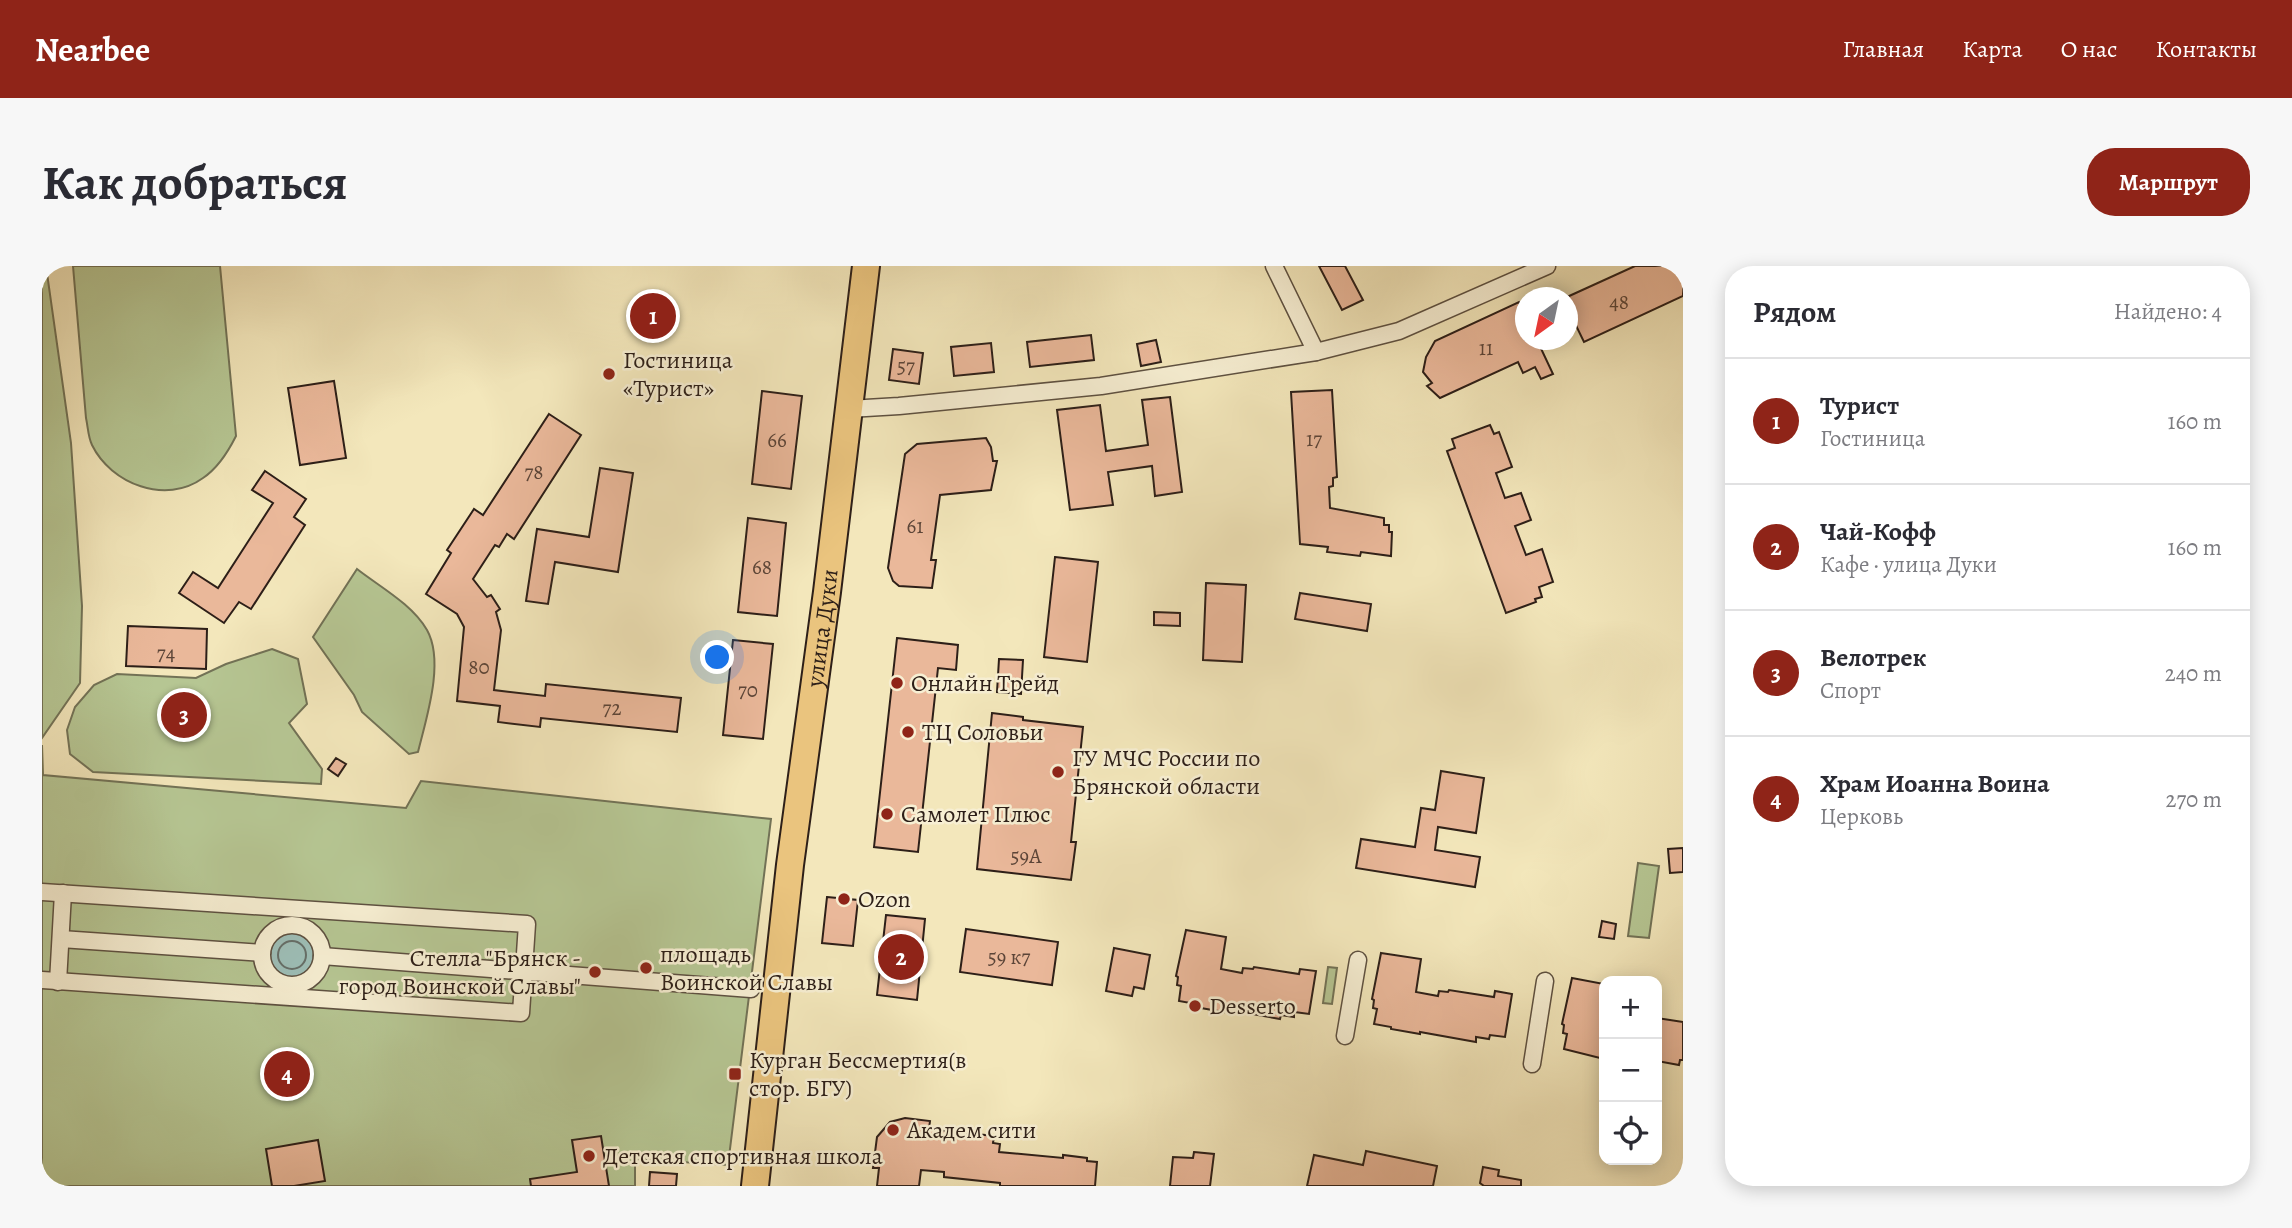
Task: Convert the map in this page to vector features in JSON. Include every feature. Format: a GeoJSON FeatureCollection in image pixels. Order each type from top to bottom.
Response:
{"type":"FeatureCollection","features":[{"type":"Feature","properties":{"kind":"main road","name":"улица Дуки"},"geometry":{"type":"LineString","coordinates":[[755,1186],[764,990],[790,865],[824,621],[866,266]]}},
{"type":"Feature","properties":{"kind":"street"},"geometry":{"type":"LineString","coordinates":[[1274,266],[1316,352]]}},
{"type":"Feature","properties":{"kind":"street"},"geometry":{"type":"LineString","coordinates":[[849,409],[1101,386],[1316,352],[1399,331],[1519,272],[1547,266]]}},
{"type":"Feature","properties":{"kind":"street"},"geometry":{"type":"LineString","coordinates":[[42,892],[63,893],[294,917],[527,924],[521,1013],[290,991],[50,981],[61,939],[63,893]]}},
{"type":"Feature","properties":{"kind":"street"},"geometry":{"type":"LineString","coordinates":[[290,991],[270,975],[264,965],[262,953],[272,932],[294,917]]}},
{"type":"Feature","properties":{"kind":"street"},"geometry":{"type":"LineString","coordinates":[[290,991],[312,977],[319,968],[322,956],[314,934],[294,917]]}},
{"type":"Feature","properties":{"kind":"street"},"geometry":{"type":"LineString","coordinates":[[61,939],[262,953]]}},
{"type":"Feature","properties":{"kind":"street"},"geometry":{"type":"LineString","coordinates":[[322,956],[764,990]]}},
{"type":"Feature","properties":{"kind":"street"},"geometry":{"type":"LineString","coordinates":[[1345,1037],[1358,960]]}},
{"type":"Feature","properties":{"kind":"street"},"geometry":{"type":"LineString","coordinates":[[1532,1064],[1545,981]]}},
{"type":"Feature","properties":{"kind":"green space"},"geometry":{"type":"Polygon","coordinates":[[[42,266],[46,266],[71,443],[82,606],[80,683],[42,738],[42,266]]]}},
{"type":"Feature","properties":{"kind":"green space"},"geometry":{"type":"Polygon","coordinates":[[[73,266],[220,266],[236,436],[222,459],[203,478],[173,490],[141,486],[112,470],[92,445],[86,418],[73,266]]]}},
{"type":"Feature","properties":{"kind":"green space"},"geometry":{"type":"Polygon","coordinates":[[[357,569],[413,612],[427,630],[432,643],[432,691],[418,752],[409,754],[362,712],[354,695],[313,637],[357,569]]]}},
{"type":"Feature","properties":{"kind":"green space"},"geometry":{"type":"Polygon","coordinates":[[[272,649],[298,659],[307,704],[289,723],[322,769],[321,784],[93,772],[70,754],[67,730],[75,707],[94,685],[117,674],[196,678],[226,664],[272,649]]]}},
{"type":"Feature","properties":{"kind":"green space"},"geometry":{"type":"Polygon","coordinates":[[[42,745],[43,775],[406,808],[421,781],[771,819],[728,1165],[635,1159],[635,1186],[42,1186],[42,745]]]}},
{"type":"Feature","properties":{"kind":"green space"},"geometry":{"type":"Polygon","coordinates":[[[1638,863],[1659,866],[1649,938],[1628,936],[1638,863]]]}},
{"type":"Feature","properties":{"kind":"green space"},"geometry":{"type":"Polygon","coordinates":[[[1328,967],[1337,968],[1332,1004],[1323,1003],[1328,967]]]}},
{"type":"Feature","properties":{"kind":"water"},"geometry":{"type":"Polygon","coordinates":[[[292,933],[307,940],[314,955],[307,970],[292,977],[277,970],[270,955],[277,940],[292,933]]]}},
{"type":"Feature","properties":{"kind":"building"},"geometry":{"type":"Polygon","coordinates":[[[1319,266],[1345,266],[1363,300],[1342,310],[1319,266]]]}},
{"type":"Feature","properties":{"kind":"building"},"geometry":{"type":"Polygon","coordinates":[[[1635,266],[1680,266],[1683,272],[1683,296],[1584,342],[1578,330],[1578,292],[1635,266]]]}},
{"type":"Feature","properties":{"kind":"building"},"geometry":{"type":"Polygon","coordinates":[[[1515,304],[1515,350],[1542,350],[1553,374],[1541,379],[1535,367],[1523,373],[1518,362],[1440,398],[1427,386],[1432,383],[1423,372],[1426,357],[1435,341],[1515,304]]]}},
{"type":"Feature","properties":{"kind":"building"},"geometry":{"type":"Polygon","coordinates":[[[1091,335],[1094,360],[1030,367],[1027,342],[1091,335]]]}},
{"type":"Feature","properties":{"kind":"building"},"geometry":{"type":"Polygon","coordinates":[[[1156,340],[1161,362],[1141,366],[1137,344],[1156,340]]]}},
{"type":"Feature","properties":{"kind":"building"},"geometry":{"type":"Polygon","coordinates":[[[991,343],[994,372],[954,376],[951,347],[991,343]]]}},
{"type":"Feature","properties":{"kind":"building"},"geometry":{"type":"Polygon","coordinates":[[[893,349],[923,353],[919,384],[889,380],[893,349]]]}},
{"type":"Feature","properties":{"kind":"building"},"geometry":{"type":"Polygon","coordinates":[[[334,381],[346,458],[300,465],[288,388],[334,381]]]}},
{"type":"Feature","properties":{"kind":"building"},"geometry":{"type":"Polygon","coordinates":[[[1332,390],[1337,477],[1333,478],[1333,486],[1329,487],[1330,508],[1384,518],[1384,525],[1389,525],[1389,532],[1392,532],[1391,556],[1361,552],[1360,556],[1327,552],[1328,547],[1300,544],[1291,392],[1332,390]]]}},
{"type":"Feature","properties":{"kind":"building"},"geometry":{"type":"Polygon","coordinates":[[[762,391],[802,396],[791,489],[752,484],[762,391]]]}},
{"type":"Feature","properties":{"kind":"building"},"geometry":{"type":"Polygon","coordinates":[[[1170,397],[1182,492],[1155,496],[1152,466],[1108,472],[1113,505],[1070,510],[1057,410],[1100,405],[1106,451],[1148,445],[1142,400],[1170,397]]]}},
{"type":"Feature","properties":{"kind":"building"},"geometry":{"type":"Polygon","coordinates":[[[549,414],[581,435],[514,539],[507,534],[499,547],[495,545],[473,579],[487,597],[491,595],[500,609],[496,612],[501,630],[494,690],[545,696],[546,684],[681,698],[677,732],[541,718],[540,727],[498,722],[500,706],[457,701],[464,627],[457,614],[426,594],[451,553],[447,550],[474,509],[483,515],[549,414]]]}},
{"type":"Feature","properties":{"kind":"building"},"geometry":{"type":"Polygon","coordinates":[[[1490,425],[1494,434],[1499,432],[1512,467],[1496,473],[1505,498],[1521,493],[1531,520],[1515,526],[1526,555],[1542,549],[1553,582],[1539,587],[1542,597],[1535,599],[1536,602],[1506,613],[1447,451],[1455,448],[1452,439],[1490,425]]]}},
{"type":"Feature","properties":{"kind":"building"},"geometry":{"type":"Polygon","coordinates":[[[986,438],[991,447],[993,461],[997,461],[991,490],[940,495],[931,560],[936,560],[932,588],[899,586],[893,581],[888,568],[905,454],[917,444],[986,438]]]}},
{"type":"Feature","properties":{"kind":"building"},"geometry":{"type":"Polygon","coordinates":[[[600,468],[633,473],[618,572],[555,562],[548,604],[526,601],[537,529],[589,537],[600,468]]]}},
{"type":"Feature","properties":{"kind":"building"},"geometry":{"type":"Polygon","coordinates":[[[265,471],[306,499],[294,517],[305,525],[251,609],[239,602],[224,623],[179,593],[193,572],[218,588],[273,503],[252,490],[265,471]]]}},
{"type":"Feature","properties":{"kind":"building"},"geometry":{"type":"Polygon","coordinates":[[[748,518],[786,523],[777,616],[738,612],[748,518]]]}},
{"type":"Feature","properties":{"kind":"building"},"geometry":{"type":"Polygon","coordinates":[[[1055,557],[1098,562],[1087,662],[1044,657],[1055,557]]]}},
{"type":"Feature","properties":{"kind":"building"},"geometry":{"type":"Polygon","coordinates":[[[1206,583],[1246,585],[1242,662],[1203,660],[1206,583]]]}},
{"type":"Feature","properties":{"kind":"building"},"geometry":{"type":"Polygon","coordinates":[[[1300,593],[1371,604],[1367,631],[1295,619],[1300,593]]]}},
{"type":"Feature","properties":{"kind":"building"},"geometry":{"type":"Polygon","coordinates":[[[1154,612],[1180,613],[1180,626],[1154,625],[1154,612]]]}},
{"type":"Feature","properties":{"kind":"building"},"geometry":{"type":"Polygon","coordinates":[[[128,626],[207,629],[206,669],[126,666],[128,626]]]}},
{"type":"Feature","properties":{"kind":"building","name":"ТЦ Соловьи"},"geometry":{"type":"Polygon","coordinates":[[[897,638],[958,645],[956,670],[938,668],[918,852],[874,847],[897,638]]]}},
{"type":"Feature","properties":{"kind":"building"},"geometry":{"type":"Polygon","coordinates":[[[733,640],[773,644],[763,739],[723,735],[733,640]]]}},
{"type":"Feature","properties":{"kind":"building"},"geometry":{"type":"Polygon","coordinates":[[[999,659],[1023,660],[1021,694],[997,692],[999,659]]]}},
{"type":"Feature","properties":{"kind":"building"},"geometry":{"type":"Polygon","coordinates":[[[992,713],[1023,717],[1023,720],[1083,727],[1071,842],[1076,842],[1071,880],[977,869],[992,713]]]}},
{"type":"Feature","properties":{"kind":"building"},"geometry":{"type":"Polygon","coordinates":[[[336,758],[346,764],[338,776],[328,769],[336,758]]]}},
{"type":"Feature","properties":{"kind":"building"},"geometry":{"type":"Polygon","coordinates":[[[1441,771],[1484,778],[1476,833],[1438,827],[1435,850],[1480,857],[1475,887],[1356,868],[1361,839],[1415,847],[1421,808],[1435,810],[1441,771]]]}},
{"type":"Feature","properties":{"kind":"building"},"geometry":{"type":"Polygon","coordinates":[[[1683,848],[1683,872],[1670,873],[1668,849],[1683,848]]]}},
{"type":"Feature","properties":{"kind":"building"},"geometry":{"type":"Polygon","coordinates":[[[827,897],[858,900],[853,946],[822,943],[827,897]]]}},
{"type":"Feature","properties":{"kind":"building"},"geometry":{"type":"Polygon","coordinates":[[[886,915],[925,919],[917,1000],[877,995],[886,915]]]}},
{"type":"Feature","properties":{"kind":"building"},"geometry":{"type":"Polygon","coordinates":[[[1602,921],[1616,924],[1614,939],[1599,937],[1602,921]]]}},
{"type":"Feature","properties":{"kind":"building"},"geometry":{"type":"Polygon","coordinates":[[[966,929],[1058,942],[1052,985],[960,972],[966,929]]]}},
{"type":"Feature","properties":{"kind":"building"},"geometry":{"type":"Polygon","coordinates":[[[1186,930],[1226,937],[1221,969],[1242,973],[1243,968],[1254,967],[1299,974],[1300,969],[1316,971],[1309,1014],[1294,1012],[1294,1017],[1281,1015],[1280,1019],[1225,1009],[1224,1012],[1195,1007],[1196,1004],[1179,1001],[1181,986],[1177,985],[1176,976],[1186,930]]]}},
{"type":"Feature","properties":{"kind":"building"},"geometry":{"type":"Polygon","coordinates":[[[1114,948],[1150,955],[1144,989],[1134,987],[1132,996],[1106,991],[1114,948]]]}},
{"type":"Feature","properties":{"kind":"building"},"geometry":{"type":"Polygon","coordinates":[[[1381,953],[1421,959],[1416,992],[1438,996],[1439,991],[1449,990],[1494,997],[1495,991],[1512,994],[1505,1037],[1476,1037],[1476,1042],[1374,1024],[1377,1009],[1373,1008],[1372,999],[1381,953]]]}},
{"type":"Feature","properties":{"kind":"building"},"geometry":{"type":"Polygon","coordinates":[[[1572,978],[1599,983],[1599,1058],[1564,1049],[1567,1034],[1563,1033],[1562,1024],[1572,978]]]}},
{"type":"Feature","properties":{"kind":"building"},"geometry":{"type":"Polygon","coordinates":[[[1662,1019],[1683,1022],[1683,1060],[1680,1060],[1679,1065],[1662,1062],[1662,1019]]]}},
{"type":"Feature","properties":{"kind":"building"},"geometry":{"type":"Polygon","coordinates":[[[282,1059],[303,1063],[302,1087],[271,1085],[272,1062],[282,1062],[282,1059]]]}},
{"type":"Feature","properties":{"kind":"building"},"geometry":{"type":"Polygon","coordinates":[[[905,1118],[930,1121],[929,1129],[994,1136],[993,1143],[1000,1144],[999,1152],[1087,1158],[1087,1161],[1097,1162],[1095,1186],[1000,1186],[1000,1183],[944,1177],[944,1172],[921,1170],[919,1186],[877,1186],[879,1168],[873,1168],[877,1137],[890,1122],[905,1118]]]}},
{"type":"Feature","properties":{"kind":"building","name":"Детская спортивная школа"},"geometry":{"type":"Polygon","coordinates":[[[601,1136],[609,1186],[531,1186],[530,1179],[577,1172],[572,1140],[601,1136]]]}},
{"type":"Feature","properties":{"kind":"building"},"geometry":{"type":"Polygon","coordinates":[[[318,1140],[325,1181],[272,1186],[266,1149],[318,1140]]]}},
{"type":"Feature","properties":{"kind":"building"},"geometry":{"type":"Polygon","coordinates":[[[1366,1151],[1437,1166],[1433,1186],[1307,1186],[1314,1155],[1363,1165],[1366,1151]]]}},
{"type":"Feature","properties":{"kind":"building"},"geometry":{"type":"Polygon","coordinates":[[[1194,1152],[1214,1154],[1210,1186],[1170,1186],[1173,1157],[1193,1158],[1194,1152]]]}},
{"type":"Feature","properties":{"kind":"building"},"geometry":{"type":"Polygon","coordinates":[[[1483,1167],[1499,1170],[1498,1176],[1521,1180],[1521,1186],[1484,1186],[1480,1183],[1483,1167]]]}},
{"type":"Feature","properties":{"kind":"building"},"geometry":{"type":"Polygon","coordinates":[[[650,1172],[677,1174],[676,1186],[649,1186],[650,1172]]]}},
{"type":"Feature","properties":{"kind":"place","name":"Турист"},"geometry":{"type":"Point","coordinates":[653,316]}},
{"type":"Feature","properties":{"kind":"place","name":"Гостиница «Турист»"},"geometry":{"type":"Point","coordinates":[609,374]}},
{"type":"Feature","properties":{"kind":"place","name":"Онлайн Трейд"},"geometry":{"type":"Point","coordinates":[897,683]}},
{"type":"Feature","properties":{"kind":"place","name":"Велотрек"},"geometry":{"type":"Point","coordinates":[184,715]}},
{"type":"Feature","properties":{"kind":"place","name":"ТЦ Соловьи"},"geometry":{"type":"Point","coordinates":[908,732]}},
{"type":"Feature","properties":{"kind":"place","name":"ГУ МЧС России по Брянской области"},"geometry":{"type":"Point","coordinates":[1058,772]}},
{"type":"Feature","properties":{"kind":"place","name":"Самолет Плюс"},"geometry":{"type":"Point","coordinates":[887,814]}},
{"type":"Feature","properties":{"kind":"place","name":"Ozon"},"geometry":{"type":"Point","coordinates":[844,899]}},
{"type":"Feature","properties":{"kind":"place","name":"Чай-Кофф"},"geometry":{"type":"Point","coordinates":[901,957]}},
{"type":"Feature","properties":{"kind":"place","name":"площадь Воинской Славы"},"geometry":{"type":"Point","coordinates":[646,968]}},
{"type":"Feature","properties":{"kind":"place","name":"Стелла \"Брянск - город Воинской Славы\""},"geometry":{"type":"Point","coordinates":[595,972]}},
{"type":"Feature","properties":{"kind":"place","name":"Desserto"},"geometry":{"type":"Point","coordinates":[1195,1006]}},
{"type":"Feature","properties":{"kind":"place","name":"Храм Иоанна Воина"},"geometry":{"type":"Point","coordinates":[287,1074]}},
{"type":"Feature","properties":{"kind":"place","name":"Курган Бессмертия(в стор. БГУ)"},"geometry":{"type":"Point","coordinates":[735,1074]}},
{"type":"Feature","properties":{"kind":"place","name":"Академ сити"},"geometry":{"type":"Point","coordinates":[893,1130]}},
{"type":"Feature","properties":{"kind":"place","name":"Детская спортивная школа"},"geometry":{"type":"Point","coordinates":[589,1156]}}]}
